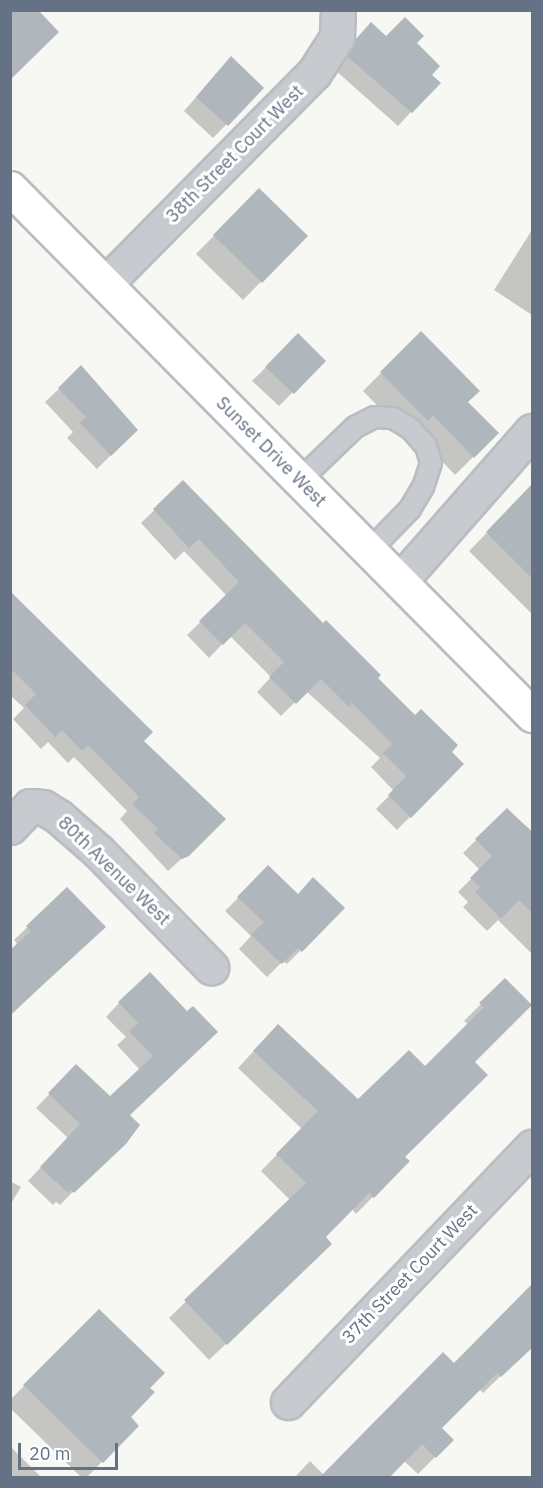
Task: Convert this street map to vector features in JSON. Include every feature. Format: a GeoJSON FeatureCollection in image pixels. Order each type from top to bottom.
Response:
{"type":"FeatureCollection","features":[{"type":"Feature","properties":{"kind":"street","name":"38th Street Court West"},"geometry":{"type":"LineString","coordinates":[[105,284],[309,79],[333,46],[338,10]]}},
{"type":"Feature","properties":{"kind":"street","name":"Sunset Drive West"},"geometry":{"type":"LineString","coordinates":[[10,188],[532,715]]}},
{"type":"Feature","properties":{"kind":"street"},"geometry":{"type":"LineString","coordinates":[[400,581],[532,431]]}},
{"type":"Feature","properties":{"kind":"street","name":"80th Avenue West"},"geometry":{"type":"LineString","coordinates":[[10,827],[30,806],[43,807],[58,817],[99,852],[211,967]]}},
{"type":"Feature","properties":{"kind":"street","name":"37th Street Court West"},"geometry":{"type":"LineString","coordinates":[[288,1402],[532,1147]]}},
{"type":"Feature","properties":{"kind":"lane"},"geometry":{"type":"LineString","coordinates":[[300,480],[355,427],[375,417],[393,418],[411,429],[426,446],[431,463],[423,487],[410,509],[369,551]]}},
{"type":"Feature","properties":{"kind":"building"},"geometry":{"type":"Polygon","coordinates":[[[10,10],[38,10],[59,32],[10,80],[10,10]]]}},
{"type":"Feature","properties":{"kind":"building"},"geometry":{"type":"Polygon","coordinates":[[[405,17],[424,36],[417,43],[440,66],[432,75],[441,83],[412,113],[347,56],[356,39],[371,22],[386,36],[405,17]]]}},
{"type":"Feature","properties":{"kind":"building"},"geometry":{"type":"Polygon","coordinates":[[[231,56],[264,88],[228,126],[196,97],[231,56]]]}},
{"type":"Feature","properties":{"kind":"building"},"geometry":{"type":"Polygon","coordinates":[[[259,188],[308,236],[262,283],[213,235],[259,188]]]}},
{"type":"Feature","properties":{"kind":"building"},"geometry":{"type":"Polygon","coordinates":[[[421,331],[480,391],[468,402],[499,433],[474,458],[433,415],[428,421],[380,372],[421,331]]]}},
{"type":"Feature","properties":{"kind":"building"},"geometry":{"type":"Polygon","coordinates":[[[298,333],[326,361],[294,394],[265,367],[298,333]]]}},
{"type":"Feature","properties":{"kind":"building"},"geometry":{"type":"Polygon","coordinates":[[[81,365],[138,430],[111,456],[80,423],[86,417],[58,388],[81,365]]]}},
{"type":"Feature","properties":{"kind":"building"},"geometry":{"type":"Polygon","coordinates":[[[183,480],[323,623],[326,620],[381,675],[378,678],[415,715],[421,709],[458,745],[452,752],[464,764],[411,818],[388,795],[406,776],[383,753],[392,744],[352,703],[349,707],[321,679],[296,704],[269,677],[284,662],[245,623],[223,645],[199,621],[239,582],[199,539],[189,548],[153,509],[183,480]]]}},
{"type":"Feature","properties":{"kind":"building"},"geometry":{"type":"Polygon","coordinates":[[[532,484],[532,578],[486,532],[532,484]]]}},
{"type":"Feature","properties":{"kind":"building"},"geometry":{"type":"Polygon","coordinates":[[[10,591],[153,732],[144,741],[226,819],[189,856],[182,859],[154,833],[158,829],[132,804],[139,797],[88,745],[82,751],[62,730],[55,737],[25,705],[36,694],[10,668],[10,591]]]}},
{"type":"Feature","properties":{"kind":"building"},"geometry":{"type":"Polygon","coordinates":[[[507,808],[532,832],[532,913],[519,900],[501,919],[475,892],[480,887],[470,878],[492,856],[475,839],[507,808]]]}},
{"type":"Feature","properties":{"kind":"building"},"geometry":{"type":"Polygon","coordinates":[[[268,865],[298,894],[313,877],[345,908],[302,952],[298,948],[282,964],[251,935],[264,922],[237,897],[268,865]]]}},
{"type":"Feature","properties":{"kind":"building"},"geometry":{"type":"Polygon","coordinates":[[[67,887],[106,927],[10,1015],[10,950],[31,931],[26,926],[67,887]]]}},
{"type":"Feature","properties":{"kind":"building"},"geometry":{"type":"Polygon","coordinates":[[[150,972],[187,1011],[193,1006],[218,1032],[130,1115],[140,1125],[126,1144],[74,1193],[70,1189],[68,1193],[40,1167],[80,1124],[48,1093],[76,1064],[110,1096],[153,1056],[129,1031],[138,1023],[118,1002],[150,972]]]}},
{"type":"Feature","properties":{"kind":"building"},"geometry":{"type":"Polygon","coordinates":[[[505,978],[532,1005],[475,1062],[488,1075],[405,1157],[410,1161],[374,1198],[369,1193],[326,1237],[332,1244],[227,1345],[184,1300],[306,1183],[276,1154],[318,1111],[253,1051],[278,1024],[358,1099],[409,1050],[425,1066],[484,1007],[479,1003],[505,978]]]}},
{"type":"Feature","properties":{"kind":"building"},"geometry":{"type":"Polygon","coordinates":[[[532,1284],[532,1348],[501,1377],[497,1373],[442,1428],[454,1440],[436,1458],[422,1444],[389,1478],[319,1478],[443,1352],[454,1363],[532,1284]]]}},
{"type":"Feature","properties":{"kind":"building"},"geometry":{"type":"Polygon","coordinates":[[[99,1309],[165,1373],[150,1388],[155,1392],[131,1417],[139,1426],[103,1463],[23,1385],[99,1309]]]}}]}
